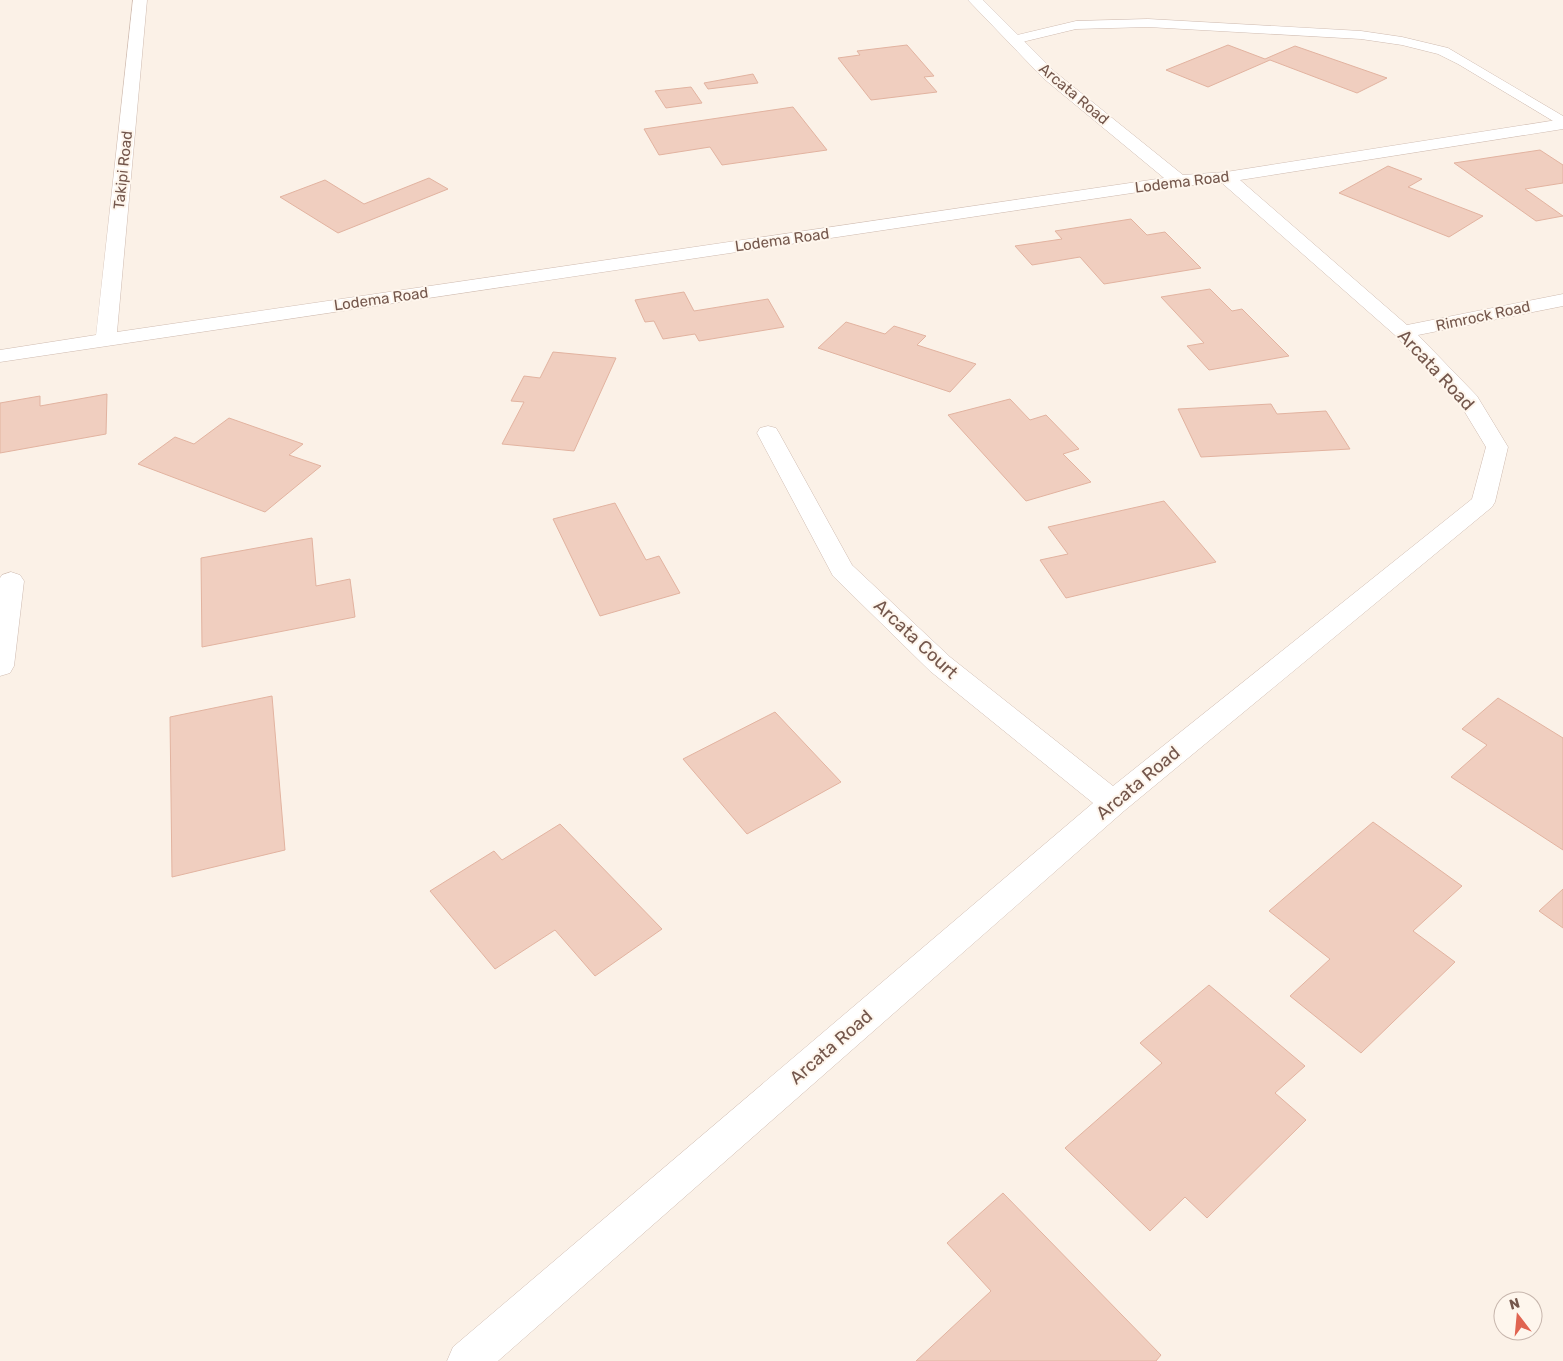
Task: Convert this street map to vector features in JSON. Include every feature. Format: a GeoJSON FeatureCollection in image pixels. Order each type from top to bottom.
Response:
{"type":"FeatureCollection","features":[{"type":"Feature","properties":{"kind":"street","name":"Takipi Road"},"geometry":{"type":"LineString","coordinates":[[106,340],[140,0]]}},
{"type":"Feature","properties":{"kind":"street","name":"Arcata Road"},"geometry":{"type":"LineString","coordinates":[[975,0],[1049,75],[1179,181]]}},
{"type":"Feature","properties":{"kind":"street","name":"Lodema Road"},"geometry":{"type":"LineString","coordinates":[[0,356],[1179,181],[1226,177],[1563,123]]}},
{"type":"Feature","properties":{"kind":"street","name":"Arcata Road"},"geometry":{"type":"LineString","coordinates":[[467,1361],[1113,803],[1483,502],[1497,447],[1469,401],[1403,332],[1226,177]]}},
{"type":"Feature","properties":{"kind":"street","name":"Rimrock Road"},"geometry":{"type":"LineString","coordinates":[[1403,332],[1563,300]]}},
{"type":"Feature","properties":{"kind":"street","name":"Arcata Court"},"geometry":{"type":"LineString","coordinates":[[768,433],[842,570],[940,664],[1113,803]]}},
{"type":"Feature","properties":{"kind":"street"},"geometry":{"type":"LineString","coordinates":[[0,666],[11,581]]}},
{"type":"Feature","properties":{"kind":"lane"},"geometry":{"type":"LineString","coordinates":[[1014,40],[1082,24],[1156,23],[1361,35],[1402,41],[1443,51],[1463,61],[1563,123]]}},
{"type":"Feature","properties":{"kind":"building"},"geometry":{"type":"Polygon","coordinates":[[[907,45],[934,76],[924,77],[937,92],[871,100],[838,58],[860,55],[857,51],[907,45]]]}},
{"type":"Feature","properties":{"kind":"building"},"geometry":{"type":"Polygon","coordinates":[[[1228,45],[1265,59],[1295,46],[1387,78],[1357,93],[1270,60],[1208,87],[1166,70],[1228,45]]]}},
{"type":"Feature","properties":{"kind":"building"},"geometry":{"type":"Polygon","coordinates":[[[753,74],[758,83],[708,89],[704,83],[753,74]]]}},
{"type":"Feature","properties":{"kind":"building"},"geometry":{"type":"Polygon","coordinates":[[[691,87],[702,103],[666,108],[655,91],[691,87]]]}},
{"type":"Feature","properties":{"kind":"building"},"geometry":{"type":"Polygon","coordinates":[[[793,107],[827,150],[722,165],[710,147],[659,155],[644,129],[793,107]]]}},
{"type":"Feature","properties":{"kind":"building"},"geometry":{"type":"Polygon","coordinates":[[[1540,150],[1563,165],[1563,183],[1525,189],[1563,216],[1536,221],[1454,163],[1540,150]]]}},
{"type":"Feature","properties":{"kind":"building"},"geometry":{"type":"Polygon","coordinates":[[[1388,166],[1422,179],[1408,187],[1483,216],[1449,237],[1339,193],[1388,166]]]}},
{"type":"Feature","properties":{"kind":"building"},"geometry":{"type":"Polygon","coordinates":[[[429,178],[448,189],[338,233],[280,197],[325,180],[364,204],[429,178]]]}},
{"type":"Feature","properties":{"kind":"building"},"geometry":{"type":"Polygon","coordinates":[[[1131,219],[1147,235],[1165,232],[1201,268],[1104,284],[1080,257],[1032,265],[1015,246],[1062,239],[1055,231],[1131,219]]]}},
{"type":"Feature","properties":{"kind":"building"},"geometry":{"type":"Polygon","coordinates":[[[1210,289],[1232,311],[1242,309],[1289,356],[1209,370],[1187,346],[1204,343],[1161,297],[1210,289]]]}},
{"type":"Feature","properties":{"kind":"building"},"geometry":{"type":"Polygon","coordinates":[[[684,292],[694,311],[768,299],[784,327],[699,341],[695,334],[663,339],[654,321],[645,322],[635,300],[684,292]]]}},
{"type":"Feature","properties":{"kind":"building"},"geometry":{"type":"Polygon","coordinates":[[[846,322],[885,334],[894,326],[926,336],[917,345],[976,364],[950,392],[818,348],[846,322]]]}},
{"type":"Feature","properties":{"kind":"building"},"geometry":{"type":"Polygon","coordinates":[[[553,352],[616,358],[574,451],[502,444],[524,402],[511,401],[524,376],[540,378],[553,352]]]}},
{"type":"Feature","properties":{"kind":"building"},"geometry":{"type":"Polygon","coordinates":[[[107,394],[106,434],[0,453],[0,403],[40,396],[40,406],[107,394]]]}},
{"type":"Feature","properties":{"kind":"building"},"geometry":{"type":"Polygon","coordinates":[[[1010,399],[1030,420],[1046,415],[1079,449],[1063,454],[1091,482],[1026,501],[948,415],[1010,399]]]}},
{"type":"Feature","properties":{"kind":"building"},"geometry":{"type":"Polygon","coordinates":[[[1271,404],[1277,414],[1326,411],[1350,449],[1201,457],[1178,409],[1271,404]]]}},
{"type":"Feature","properties":{"kind":"building"},"geometry":{"type":"Polygon","coordinates":[[[229,418],[303,444],[289,455],[321,466],[265,512],[138,464],[175,437],[194,444],[229,418]]]}},
{"type":"Feature","properties":{"kind":"building"},"geometry":{"type":"Polygon","coordinates":[[[1164,501],[1216,562],[1066,598],[1040,560],[1068,554],[1048,527],[1164,501]]]}},
{"type":"Feature","properties":{"kind":"building"},"geometry":{"type":"Polygon","coordinates":[[[615,503],[646,560],[659,556],[680,593],[600,616],[553,519],[615,503]]]}},
{"type":"Feature","properties":{"kind":"building"},"geometry":{"type":"Polygon","coordinates":[[[312,538],[316,586],[350,579],[355,617],[202,647],[201,558],[312,538]]]}},
{"type":"Feature","properties":{"kind":"building"},"geometry":{"type":"Polygon","coordinates":[[[272,696],[285,850],[172,877],[170,717],[272,696]]]}},
{"type":"Feature","properties":{"kind":"building"},"geometry":{"type":"Polygon","coordinates":[[[1498,698],[1563,738],[1563,850],[1451,777],[1487,745],[1462,729],[1498,698]]]}},
{"type":"Feature","properties":{"kind":"building"},"geometry":{"type":"Polygon","coordinates":[[[775,712],[841,782],[747,834],[683,759],[775,712]]]}},
{"type":"Feature","properties":{"kind":"building"},"geometry":{"type":"Polygon","coordinates":[[[1373,822],[1462,886],[1413,931],[1455,962],[1361,1053],[1290,996],[1330,959],[1269,911],[1373,822]]]}},
{"type":"Feature","properties":{"kind":"building"},"geometry":{"type":"Polygon","coordinates":[[[560,824],[662,929],[595,976],[555,930],[495,969],[430,891],[494,851],[502,860],[560,824]]]}},
{"type":"Feature","properties":{"kind":"building"},"geometry":{"type":"Polygon","coordinates":[[[1563,889],[1563,928],[1539,911],[1563,889]]]}},
{"type":"Feature","properties":{"kind":"building"},"geometry":{"type":"Polygon","coordinates":[[[1209,985],[1305,1066],[1275,1093],[1306,1120],[1207,1218],[1185,1197],[1150,1231],[1065,1148],[1162,1063],[1140,1043],[1209,985]]]}},
{"type":"Feature","properties":{"kind":"building"},"geometry":{"type":"Polygon","coordinates":[[[1003,1193],[1161,1355],[1156,1361],[916,1361],[991,1291],[947,1243],[1003,1193]]]}}]}
